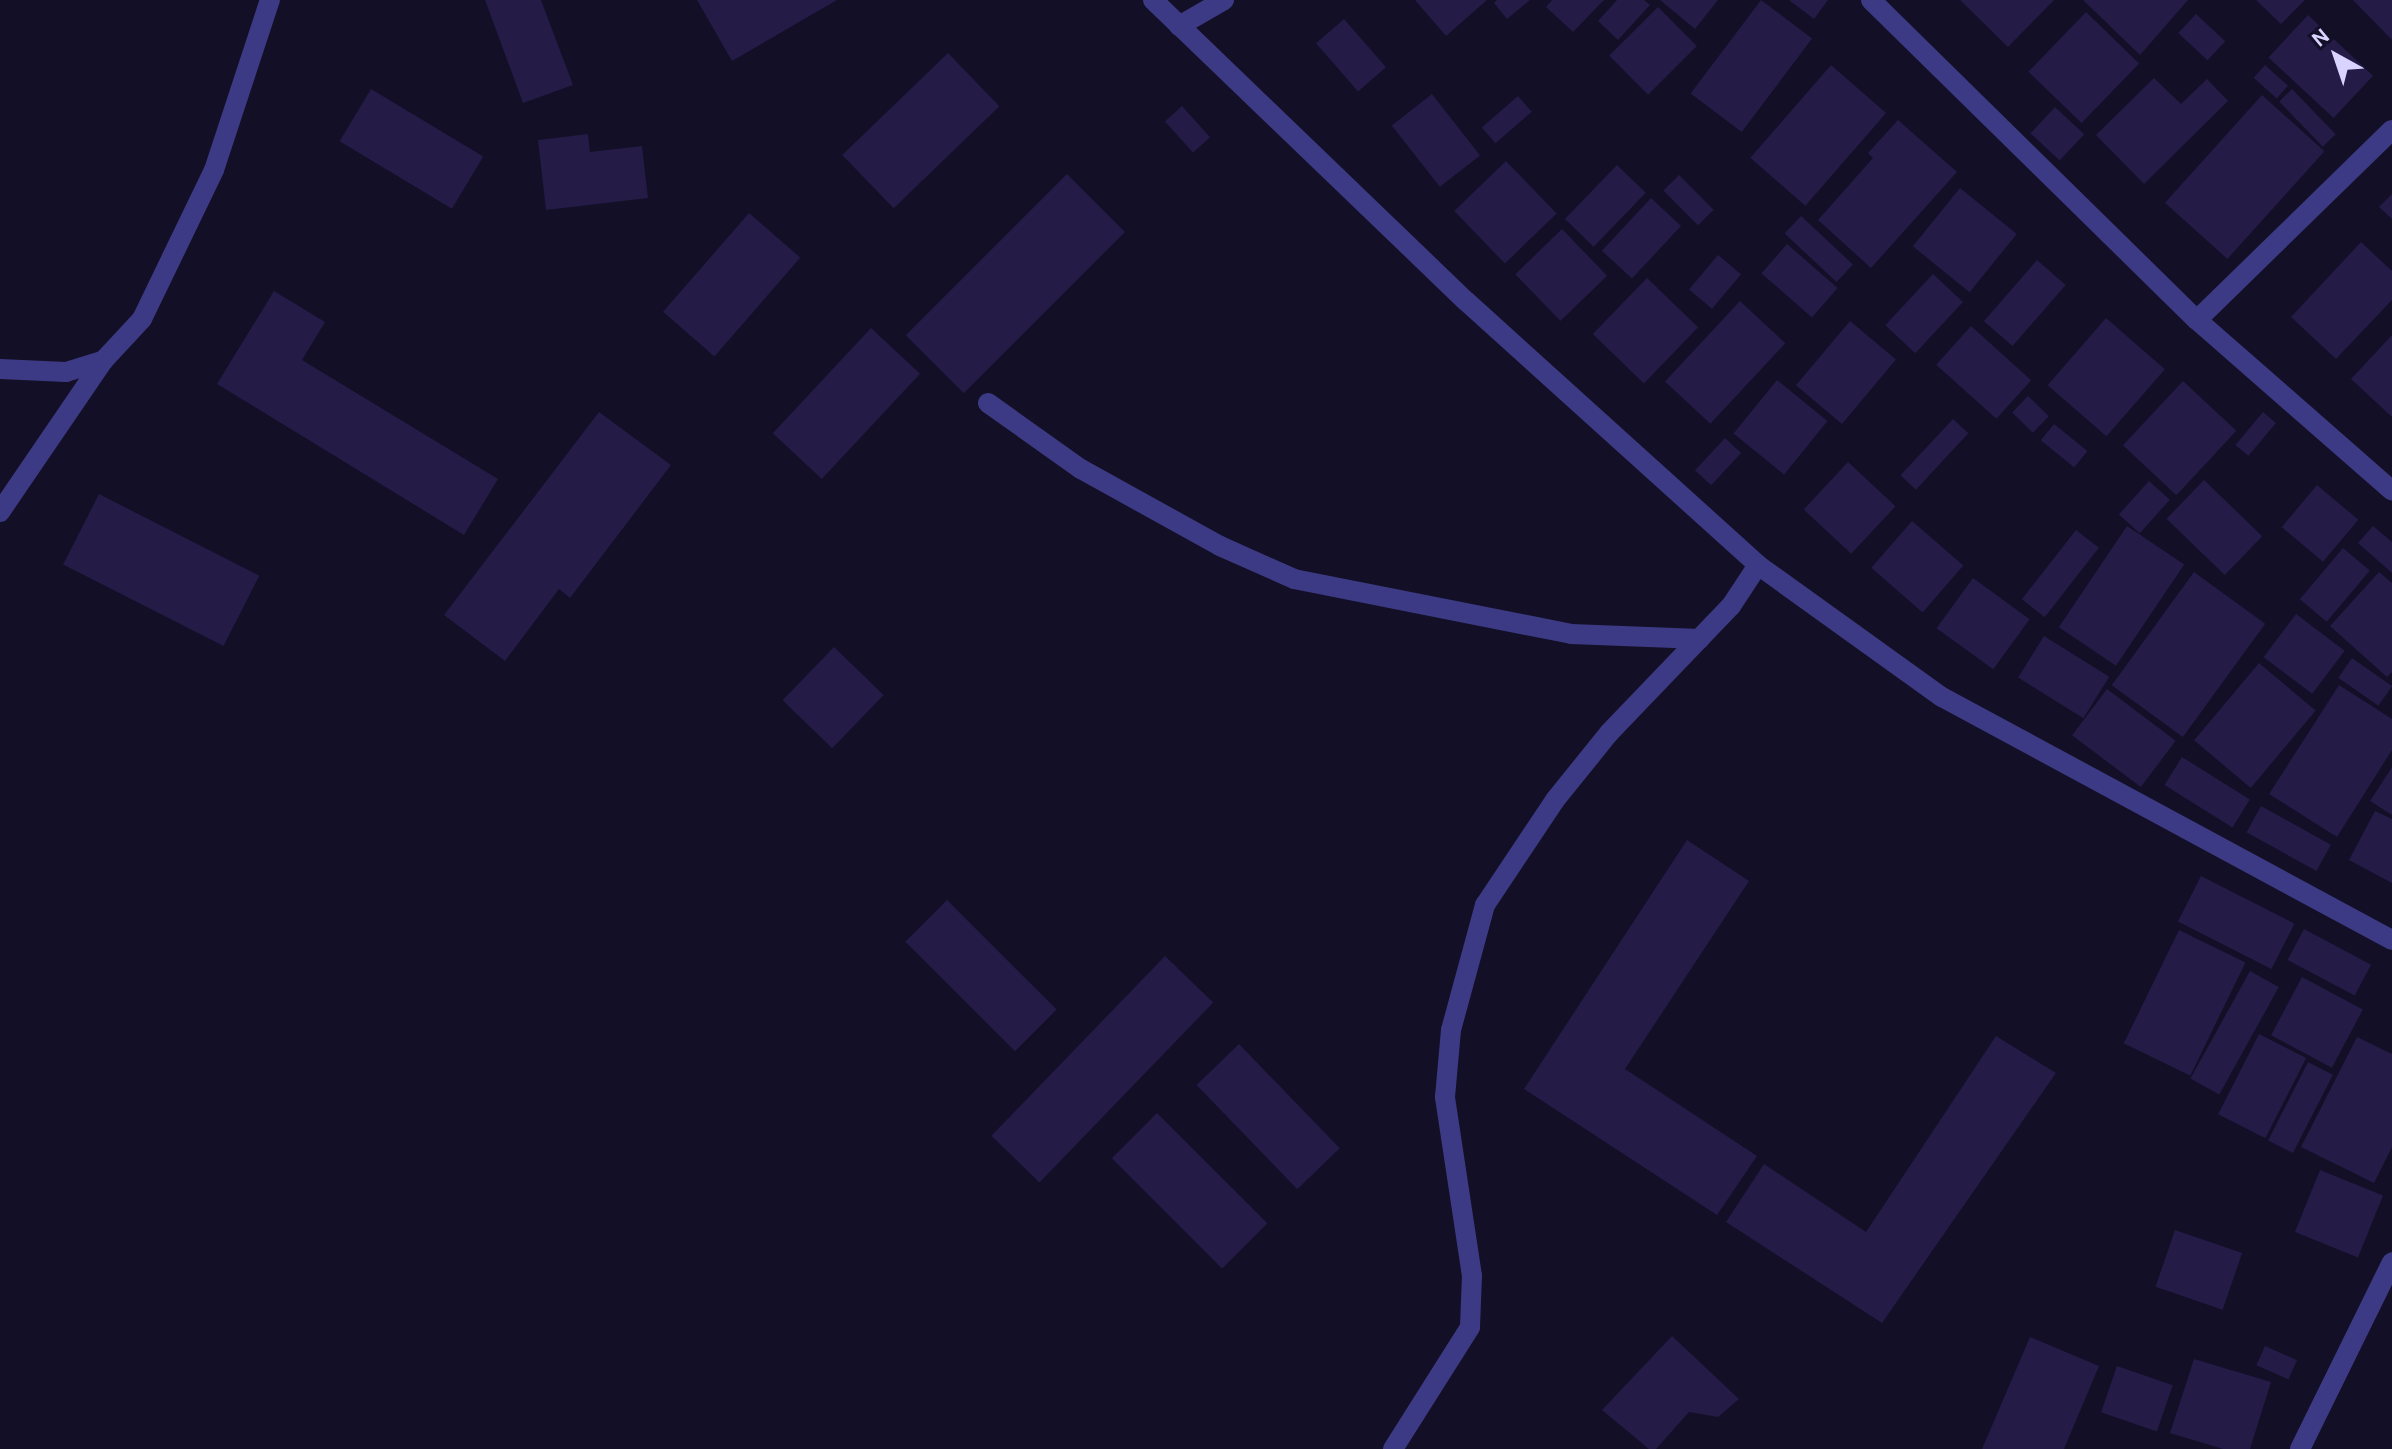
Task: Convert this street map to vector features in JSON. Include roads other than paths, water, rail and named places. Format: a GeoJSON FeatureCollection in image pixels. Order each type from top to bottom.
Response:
{"type":"FeatureCollection","features":[{"type":"Feature","properties":{"kind":"street"},"geometry":{"type":"LineString","coordinates":[[0,512],[103,361],[142,319],[214,170],[270,0]]}},
{"type":"Feature","properties":{"kind":"street"},"geometry":{"type":"LineString","coordinates":[[1153,0],[1466,301],[1758,565],[1942,697],[2392,940]]}},
{"type":"Feature","properties":{"kind":"street"},"geometry":{"type":"LineString","coordinates":[[1179,26],[1224,0]]}},
{"type":"Feature","properties":{"kind":"street"},"geometry":{"type":"LineString","coordinates":[[1871,0],[2197,320],[2392,491]]}},
{"type":"Feature","properties":{"kind":"street"},"geometry":{"type":"LineString","coordinates":[[2197,320],[2392,130]]}},
{"type":"Feature","properties":{"kind":"street"},"geometry":{"type":"LineString","coordinates":[[0,369],[66,372],[103,361]]}},
{"type":"Feature","properties":{"kind":"street"},"geometry":{"type":"LineString","coordinates":[[988,403],[1081,469],[1220,546],[1294,579],[1571,634],[1700,639]]}},
{"type":"Feature","properties":{"kind":"street"},"geometry":{"type":"LineString","coordinates":[[1393,1449],[1470,1327],[1472,1276],[1445,1097],[1451,1030],[1485,905],[1555,800],[1609,733],[1700,639],[1758,565]]}},
{"type":"Feature","properties":{"kind":"street"},"geometry":{"type":"LineString","coordinates":[[2300,1449],[2392,1262]]}}]}
